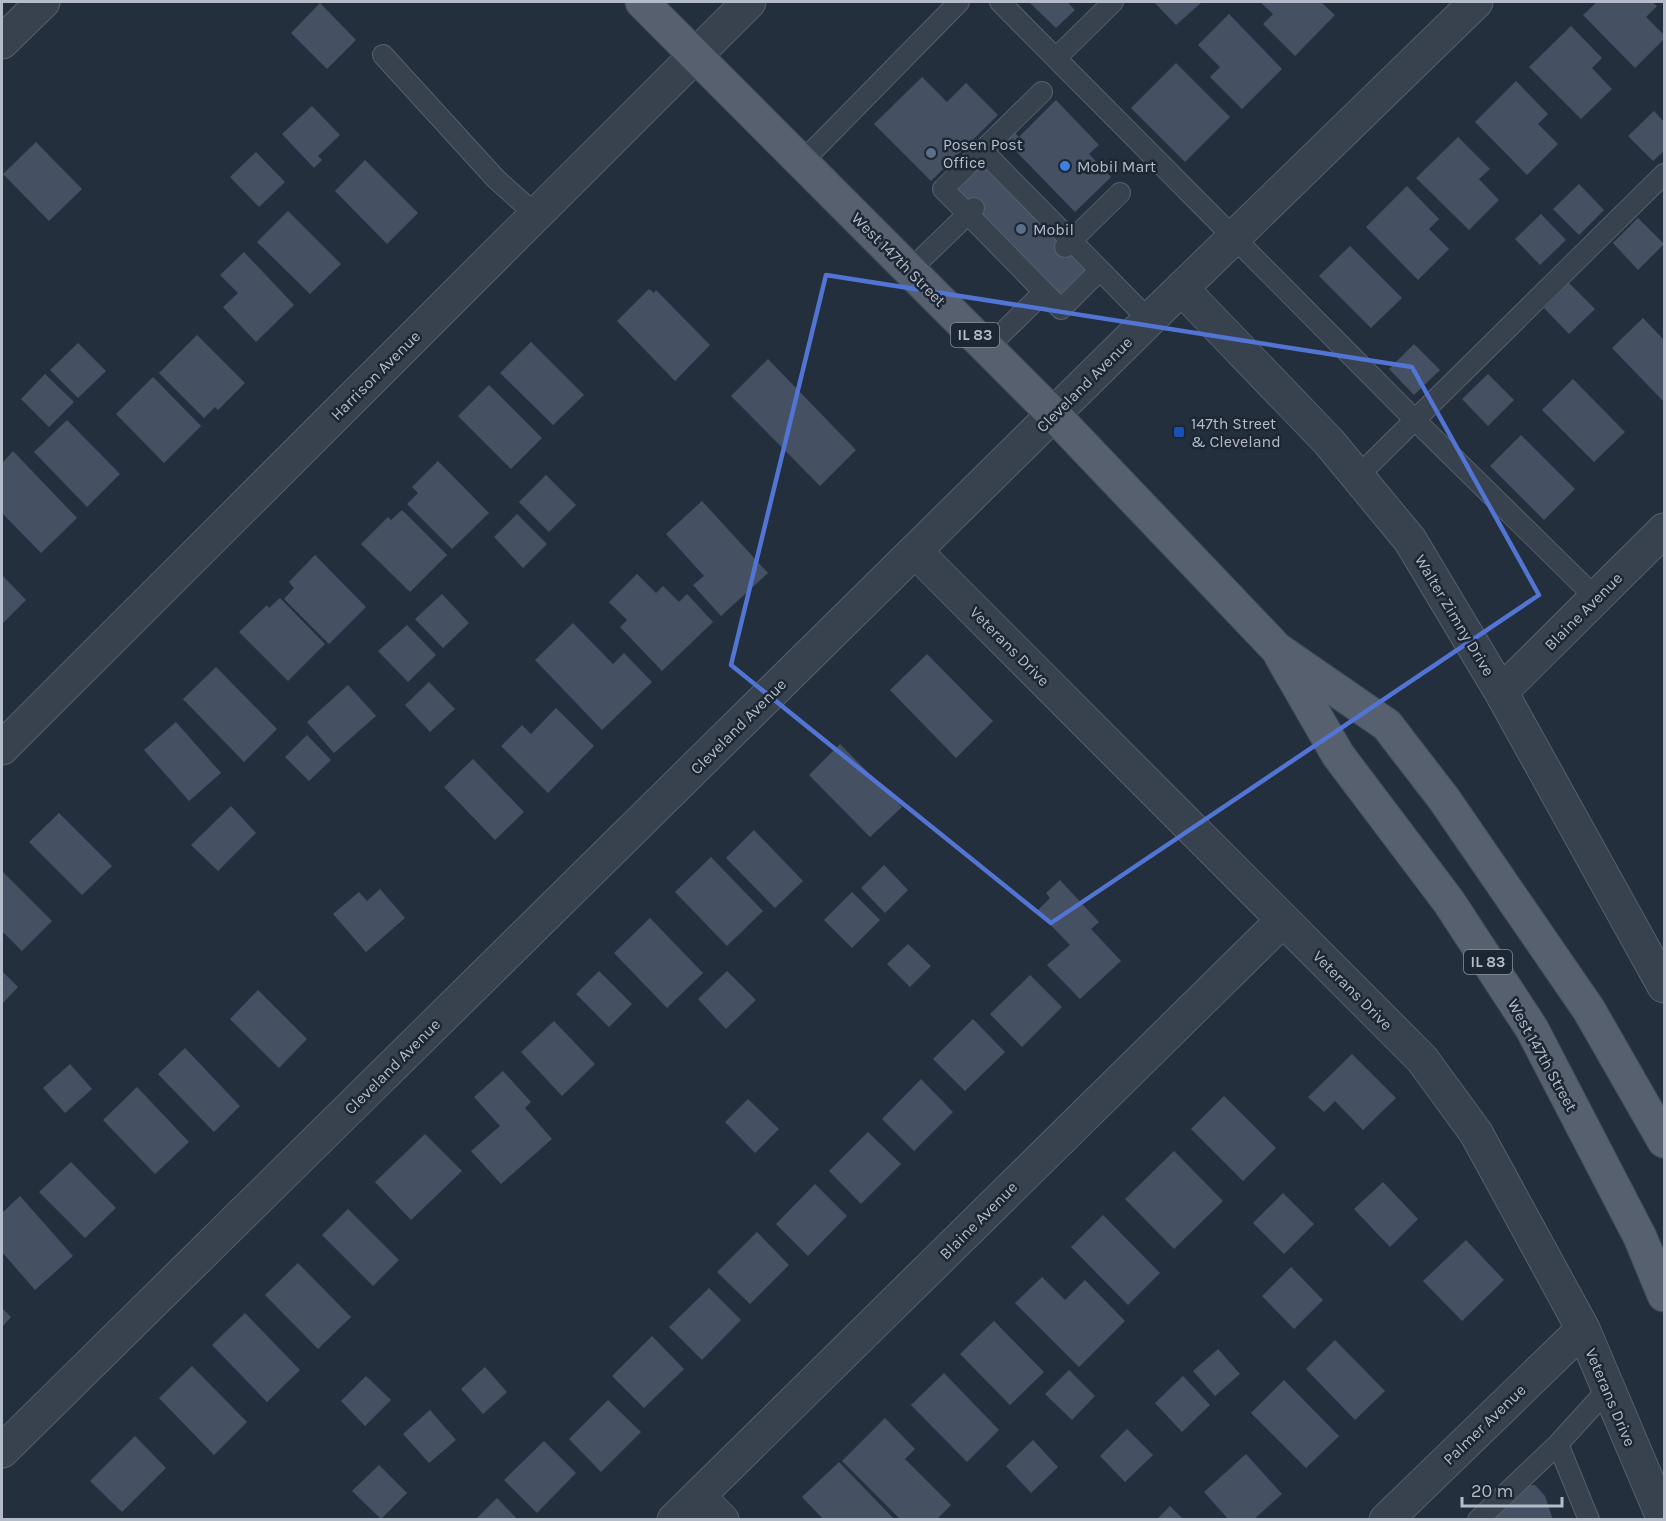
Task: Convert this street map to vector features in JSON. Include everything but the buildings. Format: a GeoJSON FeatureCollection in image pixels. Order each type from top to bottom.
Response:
{"type":"FeatureCollection","features":[{"type":"Feature","properties":{"kind":"main road","name":"West 147th Street"},"geometry":{"type":"LineString","coordinates":[[642,2],[1054,415],[1277,649],[1387,725],[1444,799],[1589,1010],[1665,1141]]}},
{"type":"Feature","properties":{"kind":"main road","name":"West 147th Street"},"geometry":{"type":"LineString","coordinates":[[1277,649],[1338,755],[1449,902],[1532,1029],[1640,1237],[1665,1295]]}},
{"type":"Feature","properties":{"kind":"street"},"geometry":{"type":"LineString","coordinates":[[2,42],[43,2]]}},
{"type":"Feature","properties":{"kind":"street","name":"Harrison Avenue"},"geometry":{"type":"LineString","coordinates":[[2,748],[749,2]]}},
{"type":"Feature","properties":{"kind":"street","name":"Cleveland Avenue"},"geometry":{"type":"LineString","coordinates":[[2,1451],[1149,320],[1476,2]]}},
{"type":"Feature","properties":{"kind":"street","name":"Walter Zimny Drive"},"geometry":{"type":"LineString","coordinates":[[1182,289],[1329,442],[1410,540],[1501,692],[1665,986]]}},
{"type":"Feature","properties":{"kind":"street","name":"Blaine Avenue"},"geometry":{"type":"LineString","coordinates":[[1501,692],[1665,530]]}},
{"type":"Feature","properties":{"kind":"street","name":"Veterans Drive"},"geometry":{"type":"LineString","coordinates":[[915,551],[1422,1059],[1476,1133],[1583,1329],[1664,1520]]}},
{"type":"Feature","properties":{"kind":"street","name":"Blaine Avenue"},"geometry":{"type":"LineString","coordinates":[[674,1520],[1283,920]]}},
{"type":"Feature","properties":{"kind":"street","name":"Palmer Avenue"},"geometry":{"type":"LineString","coordinates":[[1386,1520],[1583,1329]]}},
{"type":"Feature","properties":{"kind":"street"},"geometry":{"type":"LineString","coordinates":[[698,1496],[722,1520]]}},
{"type":"Feature","properties":{"kind":"lane"},"geometry":{"type":"LineString","coordinates":[[802,162],[959,2]]}},
{"type":"Feature","properties":{"kind":"lane"},"geometry":{"type":"LineString","coordinates":[[1000,2],[1415,420],[1596,598]]}},
{"type":"Feature","properties":{"kind":"lane"},"geometry":{"type":"LineString","coordinates":[[1056,58],[1113,2]]}},
{"type":"Feature","properties":{"kind":"lane"},"geometry":{"type":"LineString","coordinates":[[383,55],[496,179],[535,214]]}},
{"type":"Feature","properties":{"kind":"lane"},"geometry":{"type":"LineString","coordinates":[[1042,92],[943,189],[971,211],[1004,244],[1061,309],[1100,270]]}},
{"type":"Feature","properties":{"kind":"lane"},"geometry":{"type":"LineString","coordinates":[[982,150],[1005,180],[1037,213],[1068,244],[1100,270],[1149,320]]}},
{"type":"Feature","properties":{"kind":"lane"},"geometry":{"type":"LineString","coordinates":[[1358,476],[1665,174]]}},
{"type":"Feature","properties":{"kind":"lane"},"geometry":{"type":"LineString","coordinates":[[1068,244],[1120,193]]}},
{"type":"Feature","properties":{"kind":"lane"},"geometry":{"type":"LineString","coordinates":[[910,270],[971,211]]}},
{"type":"Feature","properties":{"kind":"lane"},"geometry":{"type":"LineString","coordinates":[[987,348],[1038,282]]}},
{"type":"Feature","properties":{"kind":"lane"},"geometry":{"type":"LineString","coordinates":[[1478,1520],[1558,1444],[1608,1389]]}},
{"type":"Feature","properties":{"kind":"lane"},"geometry":{"type":"LineString","coordinates":[[1558,1444],[1589,1520]]}},
{"type":"Feature","properties":{"kind":"highlighted area"},"geometry":{"type":"Polygon","coordinates":[[[826,275],[1412,367],[1539,595],[1051,923],[731,665],[826,275]]]}},
{"type":"Feature","properties":{"kind":"place","name":"Posen Post Office"},"geometry":{"type":"Point","coordinates":[931,153]}},
{"type":"Feature","properties":{"kind":"place","name":"Mobil Mart"},"geometry":{"type":"Point","coordinates":[1065,166]}},
{"type":"Feature","properties":{"kind":"place","name":"Mobil"},"geometry":{"type":"Point","coordinates":[1021,229]}},
{"type":"Feature","properties":{"kind":"place","name":"147th Street & Cleveland"},"geometry":{"type":"Point","coordinates":[1179,432]}}]}
